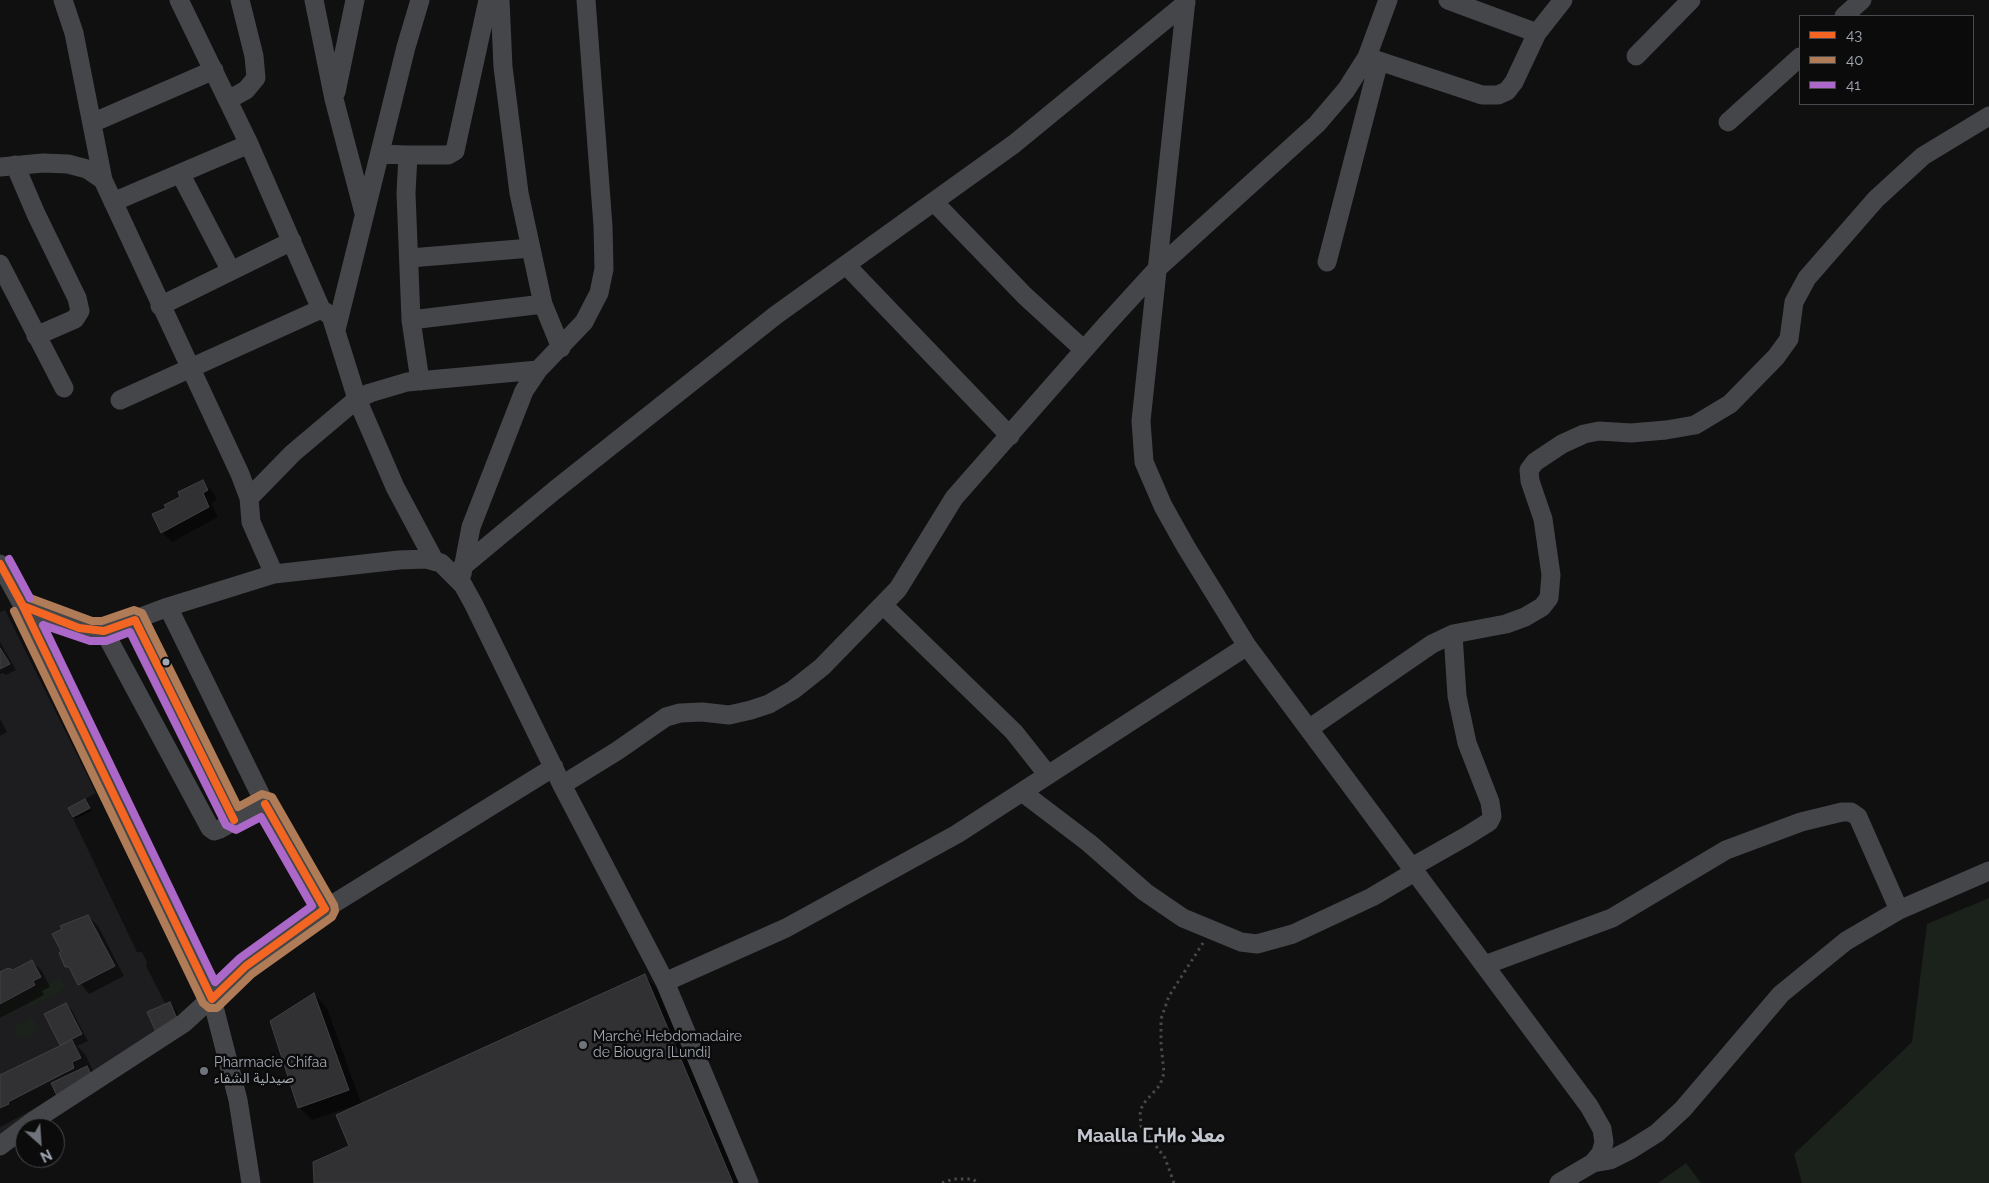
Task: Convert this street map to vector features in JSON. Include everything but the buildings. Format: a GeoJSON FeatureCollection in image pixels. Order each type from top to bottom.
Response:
{"type":"FeatureCollection","features":[{"type":"Feature","properties":{"kind":"street"},"geometry":{"type":"LineString","coordinates":[[62,0],[74,33],[103,180],[249,498],[251,522],[274,574]]}},
{"type":"Feature","properties":{"kind":"street"},"geometry":{"type":"LineString","coordinates":[[180,0],[249,144],[321,309],[331,316],[357,399],[395,487],[434,560],[454,574],[462,577]]}},
{"type":"Feature","properties":{"kind":"street"},"geometry":{"type":"LineString","coordinates":[[228,100],[246,90],[256,78],[254,56],[240,0]]}},
{"type":"Feature","properties":{"kind":"street"},"geometry":{"type":"LineString","coordinates":[[314,0],[334,99],[364,214]]}},
{"type":"Feature","properties":{"kind":"street"},"geometry":{"type":"LineString","coordinates":[[334,99],[356,0]]}},
{"type":"Feature","properties":{"kind":"street"},"geometry":{"type":"LineString","coordinates":[[336,330],[406,47],[420,0]]}},
{"type":"Feature","properties":{"kind":"street"},"geometry":{"type":"LineString","coordinates":[[380,154],[448,155],[455,151],[488,0]]}},
{"type":"Feature","properties":{"kind":"street"},"geometry":{"type":"LineString","coordinates":[[500,0],[503,67],[511,142],[530,248],[543,304],[561,348]]}},
{"type":"Feature","properties":{"kind":"street"},"geometry":{"type":"LineString","coordinates":[[586,0],[603,226],[604,269],[599,293],[584,322],[538,370],[524,391],[472,527],[462,577],[562,785],[665,982],[749,1183]]}},
{"type":"Feature","properties":{"kind":"street"},"geometry":{"type":"LineString","coordinates":[[1327,262],[1388,0]]}},
{"type":"Feature","properties":{"kind":"street"},"geometry":{"type":"LineString","coordinates":[[1373,59],[1482,95],[1498,95],[1507,91],[1514,82],[1537,33],[1563,0]]}},
{"type":"Feature","properties":{"kind":"street"},"geometry":{"type":"LineString","coordinates":[[1636,56],[1691,0]]}},
{"type":"Feature","properties":{"kind":"street"},"geometry":{"type":"LineString","coordinates":[[1845,15],[1862,0]]}},
{"type":"Feature","properties":{"kind":"street"},"geometry":{"type":"LineString","coordinates":[[462,577],[687,384],[846,265],[1014,144],[1186,1]]}},
{"type":"Feature","properties":{"kind":"street"},"geometry":{"type":"LineString","coordinates":[[1186,1],[1141,421],[1144,462],[1168,514],[1247,646],[1590,1106],[1602,1129],[1604,1142],[1602,1153],[1593,1164]]}},
{"type":"Feature","properties":{"kind":"street"},"geometry":{"type":"LineString","coordinates":[[1455,1],[1537,33]]}},
{"type":"Feature","properties":{"kind":"street"},"geometry":{"type":"LineString","coordinates":[[1728,122],[1799,57]]}},
{"type":"Feature","properties":{"kind":"street"},"geometry":{"type":"LineString","coordinates":[[562,785],[617,751],[666,716],[680,712],[730,715],[769,704],[793,690],[822,667],[898,589],[954,498],[1158,268],[1317,124],[1373,59]]}},
{"type":"Feature","properties":{"kind":"street"},"geometry":{"type":"LineString","coordinates":[[92,123],[214,70]]}},
{"type":"Feature","properties":{"kind":"street"},"geometry":{"type":"LineString","coordinates":[[1310,728],[1432,644],[1453,634],[1506,624],[1542,608],[1549,598],[1551,575],[1549,550],[1543,519],[1530,481],[1529,470],[1535,462],[1562,444],[1584,434],[1599,431],[1631,433],[1666,430],[1695,424],[1730,404],[1776,357],[1788,339],[1794,302],[1799,290],[1870,205],[1923,156],[1989,116]]}},
{"type":"Feature","properties":{"kind":"street"},"geometry":{"type":"LineString","coordinates":[[113,202],[181,175],[249,144]]}},
{"type":"Feature","properties":{"kind":"street"},"geometry":{"type":"LineString","coordinates":[[408,155],[406,193],[411,320],[420,381]]}},
{"type":"Feature","properties":{"kind":"street"},"geometry":{"type":"LineString","coordinates":[[36,336],[68,323],[75,319],[80,311],[76,298],[36,214],[8,166],[68,164],[87,169],[103,180]]}},
{"type":"Feature","properties":{"kind":"street"},"geometry":{"type":"LineString","coordinates":[[181,175],[231,271]]}},
{"type":"Feature","properties":{"kind":"street"},"geometry":{"type":"LineString","coordinates":[[934,202],[1025,296],[1084,350]]}},
{"type":"Feature","properties":{"kind":"street"},"geometry":{"type":"LineString","coordinates":[[160,306],[292,241]]}},
{"type":"Feature","properties":{"kind":"street"},"geometry":{"type":"LineString","coordinates":[[410,258],[454,256],[530,248]]}},
{"type":"Feature","properties":{"kind":"street"},"geometry":{"type":"LineString","coordinates":[[846,265],[1010,436]]}},
{"type":"Feature","properties":{"kind":"street"},"geometry":{"type":"LineString","coordinates":[[1,269],[64,388]]}},
{"type":"Feature","properties":{"kind":"street"},"geometry":{"type":"LineString","coordinates":[[411,320],[543,304]]}},
{"type":"Feature","properties":{"kind":"street"},"geometry":{"type":"LineString","coordinates":[[120,400],[321,309]]}},
{"type":"Feature","properties":{"kind":"street"},"geometry":{"type":"LineString","coordinates":[[249,498],[293,453],[357,399],[390,386],[420,381],[538,370]]}},
{"type":"Feature","properties":{"kind":"street"},"geometry":{"type":"LineString","coordinates":[[23,606],[79,628],[104,631],[168,607],[274,574],[399,560],[434,560]]}},
{"type":"Feature","properties":{"kind":"street"},"geometry":{"type":"LineString","coordinates":[[0,564],[6,590],[23,606],[212,999],[238,1100],[251,1183]]}},
{"type":"Feature","properties":{"kind":"street"},"geometry":{"type":"LineString","coordinates":[[883,605],[1014,732],[1048,774]]}},
{"type":"Feature","properties":{"kind":"street"},"geometry":{"type":"LineString","coordinates":[[168,607],[265,804],[325,909]]}},
{"type":"Feature","properties":{"kind":"street"},"geometry":{"type":"LineString","coordinates":[[135,620],[234,820]]}},
{"type":"Feature","properties":{"kind":"street"},"geometry":{"type":"LineString","coordinates":[[104,631],[210,828],[214,831],[220,830],[234,820],[265,804]]}},
{"type":"Feature","properties":{"kind":"street"},"geometry":{"type":"LineString","coordinates":[[1022,792],[1089,843],[1145,892],[1183,918],[1241,942],[1257,944],[1270,941],[1334,915],[1414,869],[1489,822],[1492,816],[1490,802],[1465,734],[1457,696],[1453,634]]}},
{"type":"Feature","properties":{"kind":"street"},"geometry":{"type":"LineString","coordinates":[[665,982],[786,928],[871,883],[957,834],[1247,646]]}},
{"type":"Feature","properties":{"kind":"street"},"geometry":{"type":"LineString","coordinates":[[0,1146],[33,1121],[184,1023],[246,966],[325,909],[554,767]]}},
{"type":"Feature","properties":{"kind":"street"},"geometry":{"type":"LineString","coordinates":[[1486,965],[1612,918],[1726,850],[1802,822],[1842,812],[1851,812],[1858,817],[1899,910]]}},
{"type":"Feature","properties":{"kind":"street"},"geometry":{"type":"LineString","coordinates":[[1559,1183],[1593,1164],[1610,1160],[1630,1150],[1657,1133],[1683,1109],[1781,994],[1846,941],[1899,910],[1989,871]]}},
{"type":"Feature","properties":{"kind":"path"},"geometry":{"type":"LineString","coordinates":[[1174,1183],[1165,1158],[1141,1126],[1140,1111],[1144,1103],[1160,1085],[1164,1073],[1161,1020],[1169,996],[1176,981],[1200,950],[1210,930]]}},
{"type":"Feature","properties":{"kind":"path"},"geometry":{"type":"LineString","coordinates":[[942,1183],[954,1179],[972,1179],[979,1183]]}},
{"type":"Feature","properties":{"kind":"shaded area"},"geometry":{"type":"Polygon","coordinates":[[[5,610],[96,793],[68,808],[137,952],[142,952],[147,962],[146,966],[165,1003],[170,1002],[179,1023],[38,1118],[15,1118],[15,1134],[0,1144],[0,612],[5,610]]]}},
{"type":"Feature","properties":{"kind":"shaded area"},"geometry":{"type":"Polygon","coordinates":[[[1989,898],[1989,1183],[1802,1183],[1794,1154],[1912,1042],[1927,924],[1989,898]]]}},
{"type":"Feature","properties":{"kind":"shaded area"},"geometry":{"type":"Polygon","coordinates":[[[60,977],[66,988],[31,1007],[25,996],[60,977]]]}},
{"type":"Feature","properties":{"kind":"shaded area"},"geometry":{"type":"Polygon","coordinates":[[[15,999],[21,1009],[0,1020],[0,1007],[15,999]]]}},
{"type":"Feature","properties":{"kind":"shaded area"},"geometry":{"type":"Polygon","coordinates":[[[32,1017],[39,1031],[24,1038],[17,1035],[13,1027],[32,1017]]]}},
{"type":"Feature","properties":{"kind":"shaded area"},"geometry":{"type":"Polygon","coordinates":[[[1686,1163],[1701,1183],[1658,1183],[1686,1163]]]}},
{"type":"Feature","properties":{"kind":"transit line","name":"41"},"geometry":{"type":"LineString","coordinates":[[9,559],[30,598]]}},
{"type":"Feature","properties":{"kind":"transit line","name":"43"},"geometry":{"type":"LineString","coordinates":[[0,564],[23,606],[212,999],[246,966],[325,909],[265,804]]}},
{"type":"Feature","properties":{"kind":"transit line","name":"43"},"geometry":{"type":"LineString","coordinates":[[12,586],[23,606],[79,628],[104,631],[135,620],[234,820]]}},
{"type":"Feature","properties":{"kind":"transit line","name":"40"},"geometry":{"type":"LineString","coordinates":[[14,611],[203,1003],[209,1008],[217,1008],[252,974],[332,917],[335,911],[334,905],[272,797],[262,794],[238,807],[142,613],[134,610],[102,621],[92,621],[30,598]]}},
{"type":"Feature","properties":{"kind":"transit line","name":"41"},"geometry":{"type":"LineString","coordinates":[[43,625],[90,641],[106,641],[130,632],[226,825],[236,830],[261,817],[312,906],[240,958],[215,982],[43,625]]}},
{"type":"Feature","properties":{"kind":"place","name":"Marché Hebdomadaire de Biougra [Lundi]"},"geometry":{"type":"Point","coordinates":[583,1045]}},
{"type":"Feature","properties":{"kind":"place","name":"Pharmacie Chifaa صيدلية الشفاء"},"geometry":{"type":"Point","coordinates":[204,1071]}},
{"type":"Feature","properties":{"kind":"district","name":"Maalla ⵎⵄⵍⴰ معلا"},"geometry":{"type":"Point","coordinates":[1151,1136]}}]}
